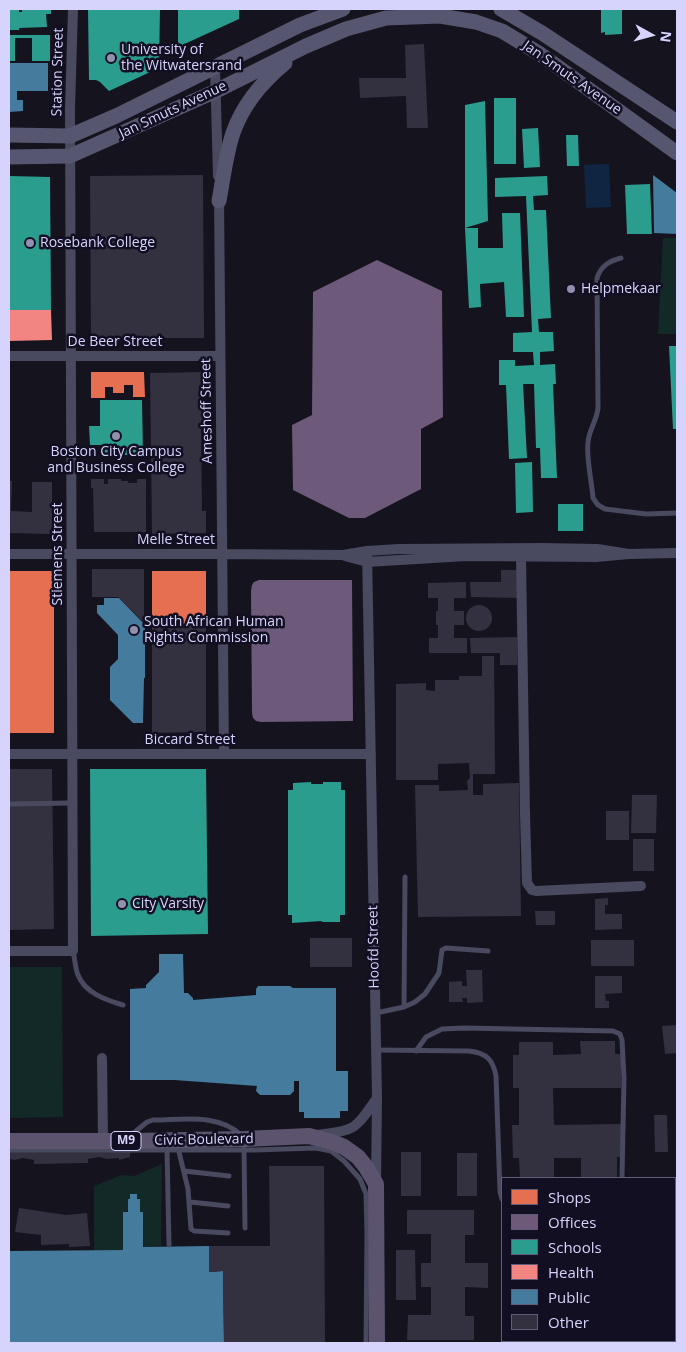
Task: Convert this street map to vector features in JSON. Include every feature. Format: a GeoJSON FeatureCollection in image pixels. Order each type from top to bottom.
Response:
{"type":"FeatureCollection","features":[{"type":"Feature","properties":{"kind":"main road","name":"Jan Smuts Avenue"},"geometry":{"type":"LineString","coordinates":[[9,135],[70,136],[116,116],[300,25],[343,9]]}},
{"type":"Feature","properties":{"kind":"main road","name":"Jan Smuts Avenue"},"geometry":{"type":"LineString","coordinates":[[501,9],[677,122]]}},
{"type":"Feature","properties":{"kind":"main road","name":"Jan Smuts Avenue"},"geometry":{"type":"LineString","coordinates":[[9,157],[70,156],[216,91],[346,28],[386,18],[440,16],[476,22],[502,31],[540,54],[677,153]]}},
{"type":"Feature","properties":{"kind":"main road"},"geometry":{"type":"LineString","coordinates":[[219,201],[233,133],[243,110],[258,88],[306,46]]}},
{"type":"Feature","properties":{"kind":"main road","name":"Civic Boulevard"},"geometry":{"type":"LineString","coordinates":[[9,1141],[122,1141],[172,1145],[244,1144],[309,1136],[344,1147],[358,1157],[376,1184]]}},
{"type":"Feature","properties":{"kind":"main road","name":"Hoofd Street"},"geometry":{"type":"LineString","coordinates":[[376,1184],[377,1343]]}},
{"type":"Feature","properties":{"kind":"street","name":"Station Street"},"geometry":{"type":"LineString","coordinates":[[70,156],[73,9]]}},
{"type":"Feature","properties":{"kind":"street","name":"Ameshoff Street"},"geometry":{"type":"LineString","coordinates":[[215,68],[219,201],[224,754]]}},
{"type":"Feature","properties":{"kind":"street","name":"Stiemens Street"},"geometry":{"type":"LineString","coordinates":[[70,156],[73,951]]}},
{"type":"Feature","properties":{"kind":"street","name":"De Beer Street"},"geometry":{"type":"LineString","coordinates":[[9,356],[220,356]]}},
{"type":"Feature","properties":{"kind":"street","name":"Melle Street"},"geometry":{"type":"LineString","coordinates":[[9,554],[343,555],[367,551],[542,548],[597,549],[629,554]]}},
{"type":"Feature","properties":{"kind":"street","name":"Hoofd Street"},"geometry":{"type":"LineString","coordinates":[[367,551],[377,1098],[376,1184]]}},
{"type":"Feature","properties":{"kind":"street","name":"Melle Street"},"geometry":{"type":"LineString","coordinates":[[343,555],[367,562],[466,556],[596,557],[629,554],[677,554]]}},
{"type":"Feature","properties":{"kind":"street"},"geometry":{"type":"LineString","coordinates":[[521,556],[527,883],[532,890],[536,891],[641,886]]}},
{"type":"Feature","properties":{"kind":"street","name":"Biccard Street"},"geometry":{"type":"LineString","coordinates":[[9,754],[371,754]]}},
{"type":"Feature","properties":{"kind":"street"},"geometry":{"type":"LineString","coordinates":[[9,951],[73,951]]}},
{"type":"Feature","properties":{"kind":"street"},"geometry":{"type":"LineString","coordinates":[[102,1058],[103,1141]]}},
{"type":"Feature","properties":{"kind":"street","name":"Civic Boulevard"},"geometry":{"type":"LineString","coordinates":[[309,1136],[338,1132],[354,1126],[377,1098]]}},
{"type":"Feature","properties":{"kind":"lane"},"geometry":{"type":"LineString","coordinates":[[621,258],[603,266],[597,278],[598,408],[588,445],[593,498],[598,505],[605,509],[646,514],[677,514]]}},
{"type":"Feature","properties":{"kind":"lane"},"geometry":{"type":"LineString","coordinates":[[9,804],[73,803]]}},
{"type":"Feature","properties":{"kind":"lane"},"geometry":{"type":"LineString","coordinates":[[404,1007],[405,877]]}},
{"type":"Feature","properties":{"kind":"lane"},"geometry":{"type":"LineString","coordinates":[[375,1013],[404,1007],[415,1002],[425,994],[439,973],[442,950],[446,948],[488,951]]}},
{"type":"Feature","properties":{"kind":"lane"},"geometry":{"type":"LineString","coordinates":[[73,951],[78,976],[87,987],[98,996],[123,1005]]}},
{"type":"Feature","properties":{"kind":"lane"},"geometry":{"type":"LineString","coordinates":[[416,1050],[426,1037],[442,1029],[613,1031],[620,1034],[624,1078],[622,1177]]}},
{"type":"Feature","properties":{"kind":"lane"},"geometry":{"type":"LineString","coordinates":[[376,1050],[479,1052],[487,1056],[491,1061],[496,1076],[501,1196]]}},
{"type":"Feature","properties":{"kind":"lane"},"geometry":{"type":"LineString","coordinates":[[122,1141],[147,1122],[153,1120],[214,1120],[233,1128],[244,1144],[245,1228]]}},
{"type":"Feature","properties":{"kind":"lane"},"geometry":{"type":"LineString","coordinates":[[244,1144],[316,1148],[331,1151],[344,1161],[360,1178],[366,1194],[366,1343]]}},
{"type":"Feature","properties":{"kind":"lane"},"geometry":{"type":"LineString","coordinates":[[9,1150],[172,1145]]}},
{"type":"Feature","properties":{"kind":"lane"},"geometry":{"type":"LineString","coordinates":[[172,1145],[184,1171],[190,1202],[190,1226],[192,1230],[228,1233]]}},
{"type":"Feature","properties":{"kind":"lane"},"geometry":{"type":"LineString","coordinates":[[168,1245],[172,1145]]}},
{"type":"Feature","properties":{"kind":"lane"},"geometry":{"type":"LineString","coordinates":[[184,1171],[228,1176]]}},
{"type":"Feature","properties":{"kind":"lane"},"geometry":{"type":"LineString","coordinates":[[190,1202],[228,1206]]}},
{"type":"Feature","properties":{"kind":"green space"},"geometry":{"type":"Polygon","coordinates":[[[663,238],[677,238],[677,334],[658,334],[663,238]]]}},
{"type":"Feature","properties":{"kind":"green space"},"geometry":{"type":"Polygon","coordinates":[[[9,967],[62,967],[63,1117],[9,1118],[9,967]]]}},
{"type":"Feature","properties":{"kind":"green space"},"geometry":{"type":"Polygon","coordinates":[[[162,1164],[161,1246],[144,1247],[143,1212],[140,1212],[140,1199],[137,1198],[137,1194],[130,1194],[128,1211],[123,1212],[123,1250],[94,1250],[94,1186],[122,1175],[134,1176],[162,1164]]]}},
{"type":"Feature","properties":{"kind":"water"},"geometry":{"type":"Polygon","coordinates":[[[609,164],[611,207],[586,208],[584,165],[609,164]]]}},
{"type":"Feature","properties":{"kind":"building: Shops"},"geometry":{"type":"Polygon","coordinates":[[[91,372],[144,372],[145,397],[133,397],[133,385],[124,385],[124,393],[113,393],[113,387],[105,387],[105,398],[91,398],[91,372]]]}},
{"type":"Feature","properties":{"kind":"building: Shops"},"geometry":{"type":"Polygon","coordinates":[[[9,571],[54,571],[54,733],[9,733],[9,571]]]}},
{"type":"Feature","properties":{"kind":"building: Shops"},"geometry":{"type":"Polygon","coordinates":[[[152,571],[206,571],[206,624],[152,625],[152,571]]]}},
{"type":"Feature","properties":{"kind":"building: Offices"},"geometry":{"type":"Polygon","coordinates":[[[377,260],[442,291],[443,417],[421,429],[421,489],[365,518],[349,518],[293,490],[292,425],[312,415],[313,292],[377,260]]]}},
{"type":"Feature","properties":{"kind":"building: Offices"},"geometry":{"type":"Polygon","coordinates":[[[259,580],[352,580],[353,721],[261,722],[253,718],[251,591],[254,582],[259,580]]]}},
{"type":"Feature","properties":{"kind":"building: Schools"},"geometry":{"type":"Polygon","coordinates":[[[9,9],[19,9],[19,12],[22,12],[22,9],[51,9],[51,14],[46,14],[47,27],[9,30],[9,9]]]}},
{"type":"Feature","properties":{"kind":"building: Schools"},"geometry":{"type":"Polygon","coordinates":[[[88,9],[160,9],[159,68],[109,91],[100,82],[89,80],[88,9]]]}},
{"type":"Feature","properties":{"kind":"building: Schools"},"geometry":{"type":"Polygon","coordinates":[[[178,9],[239,9],[239,19],[178,47],[178,9]]]}},
{"type":"Feature","properties":{"kind":"building: Schools"},"geometry":{"type":"Polygon","coordinates":[[[601,9],[622,9],[622,34],[605,35],[605,32],[601,33],[601,9]]]}},
{"type":"Feature","properties":{"kind":"building: Schools"},"geometry":{"type":"Polygon","coordinates":[[[9,35],[50,35],[50,61],[32,61],[32,38],[15,38],[15,61],[9,61],[9,35]]]}},
{"type":"Feature","properties":{"kind":"building: Schools"},"geometry":{"type":"Polygon","coordinates":[[[494,98],[516,98],[516,164],[494,164],[494,98]]]}},
{"type":"Feature","properties":{"kind":"building: Schools"},"geometry":{"type":"Polygon","coordinates":[[[485,101],[488,221],[465,228],[465,105],[485,101]]]}},
{"type":"Feature","properties":{"kind":"building: Schools"},"geometry":{"type":"Polygon","coordinates":[[[538,128],[540,167],[524,168],[522,129],[538,128]]]}},
{"type":"Feature","properties":{"kind":"building: Schools"},"geometry":{"type":"Polygon","coordinates":[[[566,135],[578,135],[579,166],[567,166],[566,135]]]}},
{"type":"Feature","properties":{"kind":"building: Schools","name":"Rosebank College"},"geometry":{"type":"Polygon","coordinates":[[[9,176],[50,177],[51,310],[9,310],[9,176]]]}},
{"type":"Feature","properties":{"kind":"building: Schools"},"geometry":{"type":"Polygon","coordinates":[[[547,176],[548,195],[533,196],[534,210],[546,210],[551,318],[538,319],[539,332],[553,332],[554,351],[540,352],[540,365],[555,364],[556,384],[553,384],[557,478],[541,478],[540,448],[536,448],[534,384],[523,384],[527,458],[509,459],[506,385],[499,385],[499,360],[515,360],[515,366],[534,365],[533,352],[513,352],[513,333],[532,332],[526,196],[495,197],[495,178],[547,176]]]}},
{"type":"Feature","properties":{"kind":"building: Schools"},"geometry":{"type":"Polygon","coordinates":[[[650,184],[652,234],[627,234],[625,185],[650,184]]]}},
{"type":"Feature","properties":{"kind":"building: Schools"},"geometry":{"type":"Polygon","coordinates":[[[502,213],[520,213],[524,317],[506,317],[504,282],[480,284],[481,307],[469,308],[465,228],[478,228],[478,248],[503,248],[502,213]]]}},
{"type":"Feature","properties":{"kind":"building: Schools"},"geometry":{"type":"Polygon","coordinates":[[[669,346],[677,346],[677,429],[673,429],[669,346]]]}},
{"type":"Feature","properties":{"kind":"building: Schools","name":"Boston City Campus and Business College"},"geometry":{"type":"Polygon","coordinates":[[[100,400],[142,400],[143,455],[101,455],[101,445],[90,445],[89,426],[100,426],[100,400]]]}},
{"type":"Feature","properties":{"kind":"building: Schools"},"geometry":{"type":"Polygon","coordinates":[[[532,462],[533,512],[516,513],[515,463],[532,462]]]}},
{"type":"Feature","properties":{"kind":"building: Schools"},"geometry":{"type":"Polygon","coordinates":[[[558,504],[583,504],[583,531],[558,531],[558,504]]]}},
{"type":"Feature","properties":{"kind":"building: Schools"},"geometry":{"type":"Polygon","coordinates":[[[90,769],[206,769],[208,934],[91,936],[90,769]]]}},
{"type":"Feature","properties":{"kind":"building: Schools"},"geometry":{"type":"Polygon","coordinates":[[[311,782],[311,784],[323,784],[323,782],[341,782],[341,790],[345,790],[345,915],[340,915],[340,922],[292,923],[292,915],[288,915],[288,790],[293,790],[293,783],[311,782]]]}},
{"type":"Feature","properties":{"kind":"building: Health"},"geometry":{"type":"Polygon","coordinates":[[[9,310],[51,310],[52,340],[9,341],[9,310]]]}},
{"type":"Feature","properties":{"kind":"building: Public"},"geometry":{"type":"Polygon","coordinates":[[[9,63],[48,63],[48,91],[17,91],[17,100],[23,100],[23,111],[9,112],[9,63]]]}},
{"type":"Feature","properties":{"kind":"building: Public"},"geometry":{"type":"Polygon","coordinates":[[[653,175],[677,193],[677,234],[654,233],[653,175]]]}},
{"type":"Feature","properties":{"kind":"building: Public"},"geometry":{"type":"Polygon","coordinates":[[[104,598],[119,598],[145,625],[143,723],[133,723],[110,700],[110,667],[118,659],[118,635],[97,613],[97,605],[104,605],[104,598]]]}},
{"type":"Feature","properties":{"kind":"building: Public"},"geometry":{"type":"Polygon","coordinates":[[[159,954],[183,954],[184,993],[188,993],[193,1000],[256,995],[258,986],[336,988],[336,1071],[348,1071],[348,1111],[340,1111],[340,1118],[304,1118],[304,1112],[299,1112],[299,1081],[294,1081],[294,1091],[290,1095],[260,1095],[256,1091],[257,1086],[174,1080],[130,1080],[130,989],[146,988],[146,985],[159,972],[159,954]]]}},
{"type":"Feature","properties":{"kind":"building: Public"},"geometry":{"type":"Polygon","coordinates":[[[130,1194],[137,1194],[137,1199],[140,1199],[140,1212],[143,1212],[143,1247],[209,1246],[209,1272],[223,1271],[224,1343],[9,1343],[9,1251],[123,1250],[123,1212],[128,1212],[130,1194]]]}},
{"type":"Feature","properties":{"kind":"building: Other"},"geometry":{"type":"Polygon","coordinates":[[[424,44],[428,128],[407,128],[406,96],[360,98],[359,78],[406,78],[405,45],[424,44]]]}},
{"type":"Feature","properties":{"kind":"building: Other"},"geometry":{"type":"Polygon","coordinates":[[[203,175],[204,338],[91,338],[90,176],[203,175]]]}},
{"type":"Feature","properties":{"kind":"building: Other"},"geometry":{"type":"Polygon","coordinates":[[[205,372],[206,420],[201,420],[202,511],[206,511],[206,533],[152,534],[150,373],[205,372]]]}},
{"type":"Feature","properties":{"kind":"building: Other"},"geometry":{"type":"Polygon","coordinates":[[[91,479],[104,479],[104,484],[108,484],[108,479],[121,479],[121,481],[128,481],[128,483],[137,483],[137,479],[146,479],[146,532],[94,532],[91,479]]]}},
{"type":"Feature","properties":{"kind":"building: Other"},"geometry":{"type":"Polygon","coordinates":[[[9,481],[12,481],[11,511],[32,512],[32,482],[52,482],[52,534],[9,533],[9,481]]]}},
{"type":"Feature","properties":{"kind":"building: Other"},"geometry":{"type":"Polygon","coordinates":[[[92,569],[144,569],[144,623],[118,597],[92,597],[92,569]]]}},
{"type":"Feature","properties":{"kind":"building: Other"},"geometry":{"type":"Polygon","coordinates":[[[501,570],[518,570],[518,598],[471,597],[470,582],[501,582],[501,570]]]}},
{"type":"Feature","properties":{"kind":"building: Other"},"geometry":{"type":"Polygon","coordinates":[[[466,582],[466,598],[454,598],[454,611],[464,611],[464,625],[454,625],[454,638],[467,638],[467,653],[429,653],[429,638],[438,638],[436,611],[438,611],[438,598],[428,598],[428,583],[466,582]]]}},
{"type":"Feature","properties":{"kind":"building: Other"},"geometry":{"type":"Polygon","coordinates":[[[479,605],[488,609],[492,618],[488,627],[479,631],[470,627],[466,618],[470,609],[479,605]]]}},
{"type":"Feature","properties":{"kind":"building: Other"},"geometry":{"type":"Polygon","coordinates":[[[206,624],[206,732],[152,733],[152,625],[206,624]]]}},
{"type":"Feature","properties":{"kind":"building: Other"},"geometry":{"type":"Polygon","coordinates":[[[517,637],[517,665],[500,665],[500,653],[471,653],[470,638],[517,637]]]}},
{"type":"Feature","properties":{"kind":"building: Other"},"geometry":{"type":"Polygon","coordinates":[[[482,656],[494,656],[495,774],[473,774],[473,795],[483,795],[483,784],[519,783],[521,916],[418,917],[415,785],[439,785],[439,791],[468,790],[467,781],[470,778],[469,763],[438,764],[438,780],[396,780],[396,684],[426,683],[426,690],[435,691],[435,680],[459,680],[459,676],[482,676],[482,656]]]}},
{"type":"Feature","properties":{"kind":"building: Other"},"geometry":{"type":"Polygon","coordinates":[[[9,769],[52,769],[54,929],[9,930],[9,769]]]}},
{"type":"Feature","properties":{"kind":"building: Other"},"geometry":{"type":"Polygon","coordinates":[[[632,795],[657,795],[656,833],[631,833],[632,795]]]}},
{"type":"Feature","properties":{"kind":"building: Other"},"geometry":{"type":"Polygon","coordinates":[[[606,811],[629,811],[629,840],[606,840],[606,811]]]}},
{"type":"Feature","properties":{"kind":"building: Other"},"geometry":{"type":"Polygon","coordinates":[[[633,839],[654,839],[654,871],[633,871],[633,839]]]}},
{"type":"Feature","properties":{"kind":"building: Other"},"geometry":{"type":"Polygon","coordinates":[[[608,898],[608,905],[605,905],[605,914],[622,914],[622,929],[595,930],[595,899],[608,898]]]}},
{"type":"Feature","properties":{"kind":"building: Other"},"geometry":{"type":"Polygon","coordinates":[[[535,911],[555,911],[555,925],[536,925],[535,911]]]}},
{"type":"Feature","properties":{"kind":"building: Other"},"geometry":{"type":"Polygon","coordinates":[[[310,938],[352,938],[352,967],[310,967],[310,938]]]}},
{"type":"Feature","properties":{"kind":"building: Other"},"geometry":{"type":"Polygon","coordinates":[[[591,940],[634,940],[634,966],[591,966],[591,940]]]}},
{"type":"Feature","properties":{"kind":"building: Other"},"geometry":{"type":"Polygon","coordinates":[[[466,970],[482,970],[483,1002],[467,1003],[467,998],[462,998],[463,1002],[449,1002],[449,982],[462,981],[462,986],[467,986],[466,970]]]}},
{"type":"Feature","properties":{"kind":"building: Other"},"geometry":{"type":"Polygon","coordinates":[[[595,976],[622,976],[622,993],[605,994],[606,1001],[609,1001],[609,1008],[595,1008],[595,976]]]}},
{"type":"Feature","properties":{"kind":"building: Other"},"geometry":{"type":"Polygon","coordinates":[[[677,1025],[677,1053],[665,1054],[662,1026],[677,1025]]]}},
{"type":"Feature","properties":{"kind":"building: Other"},"geometry":{"type":"Polygon","coordinates":[[[580,1041],[615,1041],[615,1054],[621,1054],[621,1088],[553,1088],[554,1125],[621,1124],[621,1157],[617,1157],[617,1177],[581,1177],[581,1158],[554,1158],[554,1177],[520,1177],[519,1158],[513,1158],[512,1125],[519,1125],[519,1088],[513,1088],[513,1055],[519,1055],[519,1042],[553,1042],[553,1055],[581,1054],[580,1041]]]}},
{"type":"Feature","properties":{"kind":"building: Other"},"geometry":{"type":"Polygon","coordinates":[[[654,1115],[667,1115],[668,1152],[655,1152],[654,1115]]]}},
{"type":"Feature","properties":{"kind":"building: Other"},"geometry":{"type":"Polygon","coordinates":[[[9,1151],[130,1151],[130,1157],[119,1160],[119,1158],[107,1159],[99,1157],[88,1159],[88,1163],[34,1164],[34,1160],[23,1158],[9,1159],[9,1151]]]}},
{"type":"Feature","properties":{"kind":"building: Other"},"geometry":{"type":"Polygon","coordinates":[[[401,1152],[421,1152],[421,1196],[401,1196],[401,1152]]]}},
{"type":"Feature","properties":{"kind":"building: Other"},"geometry":{"type":"Polygon","coordinates":[[[457,1153],[477,1153],[477,1196],[457,1196],[457,1153]]]}},
{"type":"Feature","properties":{"kind":"building: Other"},"geometry":{"type":"Polygon","coordinates":[[[269,1166],[324,1166],[325,1342],[224,1343],[223,1271],[209,1272],[209,1246],[270,1246],[269,1166]]]}},
{"type":"Feature","properties":{"kind":"building: Other"},"geometry":{"type":"Polygon","coordinates":[[[676,1186],[677,1186],[676,1273],[676,1186]]]}},
{"type":"Feature","properties":{"kind":"building: Other"},"geometry":{"type":"Polygon","coordinates":[[[19,1208],[66,1215],[87,1213],[90,1246],[69,1247],[69,1244],[41,1245],[41,1235],[15,1232],[19,1208]]]}},
{"type":"Feature","properties":{"kind":"building: Other"},"geometry":{"type":"Polygon","coordinates":[[[407,1210],[474,1210],[474,1235],[465,1235],[465,1263],[488,1263],[488,1288],[465,1287],[465,1316],[474,1316],[474,1340],[407,1340],[408,1315],[431,1315],[431,1287],[421,1287],[421,1263],[431,1263],[431,1234],[407,1234],[407,1210]]]}},
{"type":"Feature","properties":{"kind":"building: Other"},"geometry":{"type":"Polygon","coordinates":[[[396,1250],[415,1250],[416,1300],[396,1300],[396,1250]]]}},
{"type":"Feature","properties":{"kind":"place","name":"University of the Witwatersrand"},"geometry":{"type":"Point","coordinates":[111,58]}},
{"type":"Feature","properties":{"kind":"place","name":"Rosebank College"},"geometry":{"type":"Point","coordinates":[30,243]}},
{"type":"Feature","properties":{"kind":"place","name":"Helpmekaar"},"geometry":{"type":"Point","coordinates":[571,289]}},
{"type":"Feature","properties":{"kind":"place","name":"Boston City Campus and Business College"},"geometry":{"type":"Point","coordinates":[116,436]}},
{"type":"Feature","properties":{"kind":"place","name":"South African Human Rights Commission"},"geometry":{"type":"Point","coordinates":[134,630]}},
{"type":"Feature","properties":{"kind":"place","name":"City Varsity"},"geometry":{"type":"Point","coordinates":[122,904]}}]}
